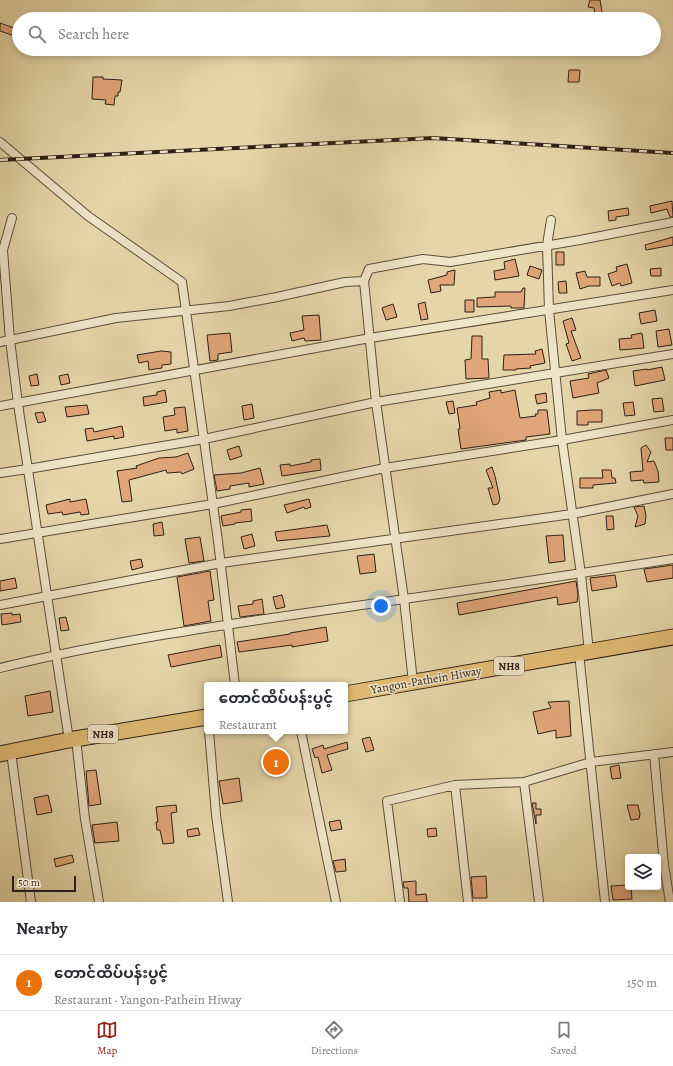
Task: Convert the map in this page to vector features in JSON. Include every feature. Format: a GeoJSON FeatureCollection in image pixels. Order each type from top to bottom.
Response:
{"type":"FeatureCollection","features":[{"type":"Feature","properties":{"kind":"highway","name":"Yangon-Pathein Hiway"},"geometry":{"type":"LineString","coordinates":[[348,693],[673,637]]}},
{"type":"Feature","properties":{"kind":"highway","name":"NH8"},"geometry":{"type":"LineString","coordinates":[[5,753],[72,739],[204,717]]}},
{"type":"Feature","properties":{"kind":"street"},"geometry":{"type":"LineString","coordinates":[[0,142],[88,216],[182,282],[213,504],[235,682]]}},
{"type":"Feature","properties":{"kind":"street"},"geometry":{"type":"LineString","coordinates":[[12,218],[3,250],[10,340],[18,404],[56,654],[72,739],[99,902]]}},
{"type":"Feature","properties":{"kind":"street"},"geometry":{"type":"LineString","coordinates":[[551,220],[547,245],[550,310],[562,440],[581,574],[584,653],[591,762],[605,902]]}},
{"type":"Feature","properties":{"kind":"street"},"geometry":{"type":"LineString","coordinates":[[413,682],[404,599],[376,402],[364,281],[369,269],[423,259],[450,262],[580,240],[673,222]]}},
{"type":"Feature","properties":{"kind":"street"},"geometry":{"type":"LineString","coordinates":[[0,342],[116,318],[228,306],[278,297],[345,282],[364,281]]}},
{"type":"Feature","properties":{"kind":"street"},"geometry":{"type":"LineString","coordinates":[[0,406],[18,404],[370,338],[673,290]]}},
{"type":"Feature","properties":{"kind":"street"},"geometry":{"type":"LineString","coordinates":[[0,473],[204,439],[376,402],[673,354]]}},
{"type":"Feature","properties":{"kind":"street"},"geometry":{"type":"LineString","coordinates":[[0,539],[213,504],[385,468],[562,440],[673,420]]}},
{"type":"Feature","properties":{"kind":"street"},"geometry":{"type":"LineString","coordinates":[[0,605],[220,563],[572,514],[673,494]]}},
{"type":"Feature","properties":{"kind":"street"},"geometry":{"type":"LineString","coordinates":[[0,668],[56,654],[227,624],[581,574],[673,558]]}},
{"type":"Feature","properties":{"kind":"street"},"geometry":{"type":"LineString","coordinates":[[209,734],[216,815],[228,902]]}},
{"type":"Feature","properties":{"kind":"street"},"geometry":{"type":"LineString","coordinates":[[302,734],[336,902]]}},
{"type":"Feature","properties":{"kind":"street"},"geometry":{"type":"LineString","coordinates":[[400,902],[387,801],[456,785],[524,782],[591,762],[673,752]]}},
{"type":"Feature","properties":{"kind":"street"},"geometry":{"type":"LineString","coordinates":[[5,753],[31,902]]}},
{"type":"Feature","properties":{"kind":"street"},"geometry":{"type":"LineString","coordinates":[[654,754],[664,865],[670,902]]}},
{"type":"Feature","properties":{"kind":"street"},"geometry":{"type":"LineString","coordinates":[[524,782],[539,902]]}},
{"type":"Feature","properties":{"kind":"street"},"geometry":{"type":"LineString","coordinates":[[456,785],[468,902]]}},
{"type":"Feature","properties":{"kind":"building"},"geometry":{"type":"Polygon","coordinates":[[[590,0],[600,0],[602,12],[595,12],[594,8],[588,7],[590,0]]]}},
{"type":"Feature","properties":{"kind":"building"},"geometry":{"type":"Polygon","coordinates":[[[0,23],[12,27],[12,35],[0,31],[0,23]]]}},
{"type":"Feature","properties":{"kind":"building"},"geometry":{"type":"Polygon","coordinates":[[[569,70],[580,70],[579,82],[568,82],[569,70]]]}},
{"type":"Feature","properties":{"kind":"building"},"geometry":{"type":"Polygon","coordinates":[[[93,77],[122,80],[120,92],[118,92],[118,96],[115,96],[114,105],[105,104],[106,100],[92,99],[93,77]]]}},
{"type":"Feature","properties":{"kind":"building"},"geometry":{"type":"Polygon","coordinates":[[[672,201],[673,217],[670,217],[667,209],[651,213],[650,206],[672,201]]]}},
{"type":"Feature","properties":{"kind":"building"},"geometry":{"type":"Polygon","coordinates":[[[628,208],[629,215],[616,217],[616,220],[609,221],[608,211],[628,208]]]}},
{"type":"Feature","properties":{"kind":"building"},"geometry":{"type":"Polygon","coordinates":[[[673,237],[673,245],[646,250],[645,245],[673,237]]]}},
{"type":"Feature","properties":{"kind":"building"},"geometry":{"type":"Polygon","coordinates":[[[556,252],[564,252],[564,265],[556,265],[556,252]]]}},
{"type":"Feature","properties":{"kind":"building"},"geometry":{"type":"Polygon","coordinates":[[[515,259],[519,276],[495,280],[494,271],[505,269],[504,262],[515,259]]]}},
{"type":"Feature","properties":{"kind":"building"},"geometry":{"type":"Polygon","coordinates":[[[627,264],[632,283],[621,286],[620,283],[612,286],[608,274],[617,271],[616,267],[627,264]]]}},
{"type":"Feature","properties":{"kind":"building"},"geometry":{"type":"Polygon","coordinates":[[[530,266],[542,270],[539,279],[527,275],[530,266]]]}},
{"type":"Feature","properties":{"kind":"building"},"geometry":{"type":"Polygon","coordinates":[[[661,268],[661,276],[651,276],[650,269],[661,268]]]}},
{"type":"Feature","properties":{"kind":"building"},"geometry":{"type":"Polygon","coordinates":[[[455,270],[454,285],[440,285],[441,291],[431,293],[428,280],[447,275],[447,272],[455,270]]]}},
{"type":"Feature","properties":{"kind":"building"},"geometry":{"type":"Polygon","coordinates":[[[585,271],[587,277],[600,277],[600,286],[589,286],[580,289],[576,273],[585,271]]]}},
{"type":"Feature","properties":{"kind":"building"},"geometry":{"type":"Polygon","coordinates":[[[566,281],[567,293],[559,293],[558,282],[566,281]]]}},
{"type":"Feature","properties":{"kind":"building"},"geometry":{"type":"Polygon","coordinates":[[[523,288],[525,288],[524,308],[511,308],[511,306],[477,307],[477,298],[495,297],[495,292],[521,292],[523,288]]]}},
{"type":"Feature","properties":{"kind":"building"},"geometry":{"type":"Polygon","coordinates":[[[465,300],[474,300],[474,312],[465,312],[465,300]]]}},
{"type":"Feature","properties":{"kind":"building"},"geometry":{"type":"Polygon","coordinates":[[[425,302],[428,319],[421,320],[418,304],[425,302]]]}},
{"type":"Feature","properties":{"kind":"building"},"geometry":{"type":"Polygon","coordinates":[[[393,304],[397,317],[386,320],[382,308],[393,304]]]}},
{"type":"Feature","properties":{"kind":"building"},"geometry":{"type":"Polygon","coordinates":[[[655,310],[657,321],[641,324],[639,313],[655,310]]]}},
{"type":"Feature","properties":{"kind":"building"},"geometry":{"type":"Polygon","coordinates":[[[319,315],[321,340],[305,341],[304,338],[292,341],[290,333],[304,330],[302,316],[319,315]]]}},
{"type":"Feature","properties":{"kind":"building"},"geometry":{"type":"Polygon","coordinates":[[[572,318],[576,330],[571,331],[581,358],[572,361],[566,344],[569,343],[563,321],[572,318]]]}},
{"type":"Feature","properties":{"kind":"building"},"geometry":{"type":"Polygon","coordinates":[[[669,329],[672,345],[658,347],[656,331],[669,329]]]}},
{"type":"Feature","properties":{"kind":"building"},"geometry":{"type":"Polygon","coordinates":[[[230,333],[232,352],[218,354],[218,360],[210,361],[207,335],[230,333]]]}},
{"type":"Feature","properties":{"kind":"building"},"geometry":{"type":"Polygon","coordinates":[[[642,333],[644,348],[620,350],[619,339],[632,338],[631,335],[642,333]]]}},
{"type":"Feature","properties":{"kind":"building"},"geometry":{"type":"Polygon","coordinates":[[[472,336],[482,336],[482,359],[488,359],[489,378],[466,379],[465,360],[471,359],[472,336]]]}},
{"type":"Feature","properties":{"kind":"building"},"geometry":{"type":"Polygon","coordinates":[[[542,349],[545,363],[530,366],[531,368],[503,370],[504,355],[536,354],[535,351],[542,349]]]}},
{"type":"Feature","properties":{"kind":"building"},"geometry":{"type":"Polygon","coordinates":[[[161,351],[171,352],[171,364],[162,365],[162,368],[149,370],[148,361],[139,363],[137,355],[161,351]]]}},
{"type":"Feature","properties":{"kind":"building"},"geometry":{"type":"Polygon","coordinates":[[[662,367],[665,380],[635,386],[633,371],[662,367]]]}},
{"type":"Feature","properties":{"kind":"building"},"geometry":{"type":"Polygon","coordinates":[[[606,370],[609,378],[597,383],[599,393],[573,398],[570,381],[589,378],[588,374],[606,370]]]}},
{"type":"Feature","properties":{"kind":"building"},"geometry":{"type":"Polygon","coordinates":[[[37,374],[39,385],[31,386],[29,376],[37,374]]]}},
{"type":"Feature","properties":{"kind":"building"},"geometry":{"type":"Polygon","coordinates":[[[68,374],[70,383],[61,385],[59,376],[68,374]]]}},
{"type":"Feature","properties":{"kind":"building"},"geometry":{"type":"Polygon","coordinates":[[[165,390],[167,402],[144,406],[143,397],[157,395],[157,392],[165,390]]]}},
{"type":"Feature","properties":{"kind":"building"},"geometry":{"type":"Polygon","coordinates":[[[501,390],[501,393],[515,390],[520,418],[536,416],[535,414],[538,414],[538,410],[547,410],[550,434],[526,437],[526,440],[461,449],[457,408],[477,405],[476,402],[490,398],[489,392],[501,390]]]}},
{"type":"Feature","properties":{"kind":"building"},"geometry":{"type":"Polygon","coordinates":[[[546,393],[547,402],[537,404],[535,395],[546,393]]]}},
{"type":"Feature","properties":{"kind":"building"},"geometry":{"type":"Polygon","coordinates":[[[662,398],[664,411],[654,412],[652,399],[662,398]]]}},
{"type":"Feature","properties":{"kind":"building"},"geometry":{"type":"Polygon","coordinates":[[[453,401],[455,413],[449,414],[446,402],[453,401]]]}},
{"type":"Feature","properties":{"kind":"building"},"geometry":{"type":"Polygon","coordinates":[[[633,402],[635,415],[625,416],[623,403],[633,402]]]}},
{"type":"Feature","properties":{"kind":"building"},"geometry":{"type":"Polygon","coordinates":[[[252,404],[254,418],[244,420],[242,406],[252,404]]]}},
{"type":"Feature","properties":{"kind":"building"},"geometry":{"type":"Polygon","coordinates":[[[87,405],[89,414],[67,417],[65,407],[87,405]]]}},
{"type":"Feature","properties":{"kind":"building"},"geometry":{"type":"Polygon","coordinates":[[[185,407],[188,431],[177,433],[177,429],[165,431],[163,417],[175,415],[174,408],[185,407]]]}},
{"type":"Feature","properties":{"kind":"building"},"geometry":{"type":"Polygon","coordinates":[[[602,410],[602,422],[588,422],[588,425],[577,425],[577,411],[602,410]]]}},
{"type":"Feature","properties":{"kind":"building"},"geometry":{"type":"Polygon","coordinates":[[[43,412],[46,421],[38,423],[35,413],[43,412]]]}},
{"type":"Feature","properties":{"kind":"building"},"geometry":{"type":"Polygon","coordinates":[[[122,426],[124,437],[114,439],[114,436],[87,441],[85,429],[93,428],[94,432],[122,426]]]}},
{"type":"Feature","properties":{"kind":"building"},"geometry":{"type":"Polygon","coordinates":[[[665,438],[673,438],[673,450],[666,450],[665,438]]]}},
{"type":"Feature","properties":{"kind":"building"},"geometry":{"type":"Polygon","coordinates":[[[646,445],[651,452],[647,462],[654,461],[658,471],[659,482],[644,483],[643,480],[631,481],[630,472],[643,471],[641,448],[646,445]]]}},
{"type":"Feature","properties":{"kind":"building"},"geometry":{"type":"Polygon","coordinates":[[[239,446],[242,456],[230,460],[227,450],[239,446]]]}},
{"type":"Feature","properties":{"kind":"building"},"geometry":{"type":"Polygon","coordinates":[[[188,453],[194,469],[182,474],[181,472],[167,473],[166,470],[129,480],[132,501],[122,502],[117,471],[137,468],[136,466],[159,458],[176,457],[188,453]]]}},
{"type":"Feature","properties":{"kind":"building"},"geometry":{"type":"Polygon","coordinates":[[[320,459],[321,470],[282,476],[280,465],[290,464],[290,466],[320,459]]]}},
{"type":"Feature","properties":{"kind":"building"},"geometry":{"type":"Polygon","coordinates":[[[492,467],[500,499],[498,504],[493,505],[488,488],[493,488],[486,470],[492,467]]]}},
{"type":"Feature","properties":{"kind":"building"},"geometry":{"type":"Polygon","coordinates":[[[260,468],[264,484],[249,487],[249,483],[230,486],[230,489],[217,491],[214,475],[241,473],[260,468]]]}},
{"type":"Feature","properties":{"kind":"building"},"geometry":{"type":"Polygon","coordinates":[[[602,470],[611,470],[612,478],[615,478],[616,483],[593,485],[593,488],[580,488],[580,478],[603,478],[602,470]]]}},
{"type":"Feature","properties":{"kind":"building"},"geometry":{"type":"Polygon","coordinates":[[[70,499],[70,502],[86,499],[89,514],[81,515],[80,512],[63,515],[62,512],[48,514],[46,505],[70,499]]]}},
{"type":"Feature","properties":{"kind":"building"},"geometry":{"type":"Polygon","coordinates":[[[309,499],[311,507],[305,509],[304,507],[287,513],[284,505],[309,499]]]}},
{"type":"Feature","properties":{"kind":"building"},"geometry":{"type":"Polygon","coordinates":[[[644,506],[646,516],[645,524],[635,527],[638,516],[634,507],[644,506]]]}},
{"type":"Feature","properties":{"kind":"building"},"geometry":{"type":"Polygon","coordinates":[[[251,509],[252,521],[223,526],[221,516],[241,512],[241,510],[251,509]]]}},
{"type":"Feature","properties":{"kind":"building"},"geometry":{"type":"Polygon","coordinates":[[[606,516],[613,516],[614,529],[607,530],[606,516]]]}},
{"type":"Feature","properties":{"kind":"building"},"geometry":{"type":"Polygon","coordinates":[[[162,522],[164,535],[154,536],[153,524],[162,522]]]}},
{"type":"Feature","properties":{"kind":"building"},"geometry":{"type":"Polygon","coordinates":[[[327,525],[330,536],[277,541],[275,532],[327,525]]]}},
{"type":"Feature","properties":{"kind":"building"},"geometry":{"type":"Polygon","coordinates":[[[252,534],[255,546],[244,549],[241,537],[252,534]]]}},
{"type":"Feature","properties":{"kind":"building"},"geometry":{"type":"Polygon","coordinates":[[[563,535],[565,561],[549,563],[546,536],[563,535]]]}},
{"type":"Feature","properties":{"kind":"building"},"geometry":{"type":"Polygon","coordinates":[[[200,537],[204,561],[189,563],[185,539],[200,537]]]}},
{"type":"Feature","properties":{"kind":"building"},"geometry":{"type":"Polygon","coordinates":[[[374,554],[376,572],[360,574],[357,556],[374,554]]]}},
{"type":"Feature","properties":{"kind":"building"},"geometry":{"type":"Polygon","coordinates":[[[141,559],[143,567],[132,570],[130,561],[141,559]]]}},
{"type":"Feature","properties":{"kind":"building"},"geometry":{"type":"Polygon","coordinates":[[[673,565],[673,578],[647,582],[644,569],[673,565]]]}},
{"type":"Feature","properties":{"kind":"building"},"geometry":{"type":"Polygon","coordinates":[[[210,571],[214,600],[208,601],[211,621],[184,626],[177,577],[210,571]]]}},
{"type":"Feature","properties":{"kind":"building"},"geometry":{"type":"Polygon","coordinates":[[[615,575],[617,587],[592,591],[590,578],[615,575]]]}},
{"type":"Feature","properties":{"kind":"building"},"geometry":{"type":"Polygon","coordinates":[[[15,578],[17,588],[0,591],[0,581],[15,578]]]}},
{"type":"Feature","properties":{"kind":"building"},"geometry":{"type":"Polygon","coordinates":[[[576,581],[578,595],[577,602],[558,605],[557,597],[459,615],[457,603],[576,581]]]}},
{"type":"Feature","properties":{"kind":"building"},"geometry":{"type":"Polygon","coordinates":[[[282,595],[285,607],[276,609],[273,597],[282,595]]]}},
{"type":"Feature","properties":{"kind":"building"},"geometry":{"type":"Polygon","coordinates":[[[262,599],[264,614],[240,617],[238,606],[253,604],[253,601],[262,599]]]}},
{"type":"Feature","properties":{"kind":"building"},"geometry":{"type":"Polygon","coordinates":[[[12,613],[12,615],[20,614],[21,622],[2,625],[1,614],[12,613]]]}},
{"type":"Feature","properties":{"kind":"building"},"geometry":{"type":"Polygon","coordinates":[[[66,617],[69,630],[61,631],[59,618],[66,617]]]}},
{"type":"Feature","properties":{"kind":"building"},"geometry":{"type":"Polygon","coordinates":[[[326,627],[328,641],[292,647],[292,645],[239,652],[237,642],[326,627]]]}},
{"type":"Feature","properties":{"kind":"building"},"geometry":{"type":"Polygon","coordinates":[[[220,645],[222,657],[171,667],[168,655],[220,645]]]}},
{"type":"Feature","properties":{"kind":"building"},"geometry":{"type":"Polygon","coordinates":[[[50,691],[53,712],[28,716],[25,696],[50,691]]]}},
{"type":"Feature","properties":{"kind":"building"},"geometry":{"type":"Polygon","coordinates":[[[569,701],[571,736],[556,738],[556,730],[538,734],[533,712],[551,708],[548,702],[569,701]]]}},
{"type":"Feature","properties":{"kind":"building"},"geometry":{"type":"Polygon","coordinates":[[[370,737],[374,750],[366,752],[362,739],[370,737]]]}},
{"type":"Feature","properties":{"kind":"building"},"geometry":{"type":"Polygon","coordinates":[[[347,742],[348,749],[327,755],[332,770],[322,773],[318,757],[315,758],[312,749],[323,745],[324,749],[347,742]]]}},
{"type":"Feature","properties":{"kind":"building"},"geometry":{"type":"Polygon","coordinates":[[[619,765],[621,778],[612,779],[610,767],[619,765]]]}},
{"type":"Feature","properties":{"kind":"building"},"geometry":{"type":"Polygon","coordinates":[[[96,770],[101,804],[89,806],[86,771],[96,770]]]}},
{"type":"Feature","properties":{"kind":"building"},"geometry":{"type":"Polygon","coordinates":[[[239,778],[242,801],[223,804],[219,781],[239,778]]]}},
{"type":"Feature","properties":{"kind":"building"},"geometry":{"type":"Polygon","coordinates":[[[48,795],[52,812],[37,815],[34,798],[48,795]]]}},
{"type":"Feature","properties":{"kind":"building"},"geometry":{"type":"Polygon","coordinates":[[[532,803],[536,803],[536,809],[541,809],[541,815],[536,815],[536,824],[532,803]]]}},
{"type":"Feature","properties":{"kind":"building"},"geometry":{"type":"Polygon","coordinates":[[[176,805],[177,812],[171,813],[174,843],[163,844],[160,830],[157,830],[156,822],[158,822],[156,807],[176,805]]]}},
{"type":"Feature","properties":{"kind":"building"},"geometry":{"type":"Polygon","coordinates":[[[627,805],[638,805],[640,814],[639,819],[631,820],[627,805]]]}},
{"type":"Feature","properties":{"kind":"building"},"geometry":{"type":"Polygon","coordinates":[[[340,820],[342,829],[331,831],[329,822],[340,820]]]}},
{"type":"Feature","properties":{"kind":"building"},"geometry":{"type":"Polygon","coordinates":[[[117,822],[119,841],[95,843],[92,825],[117,822]]]}},
{"type":"Feature","properties":{"kind":"building"},"geometry":{"type":"Polygon","coordinates":[[[198,828],[200,835],[188,837],[187,830],[198,828]]]}},
{"type":"Feature","properties":{"kind":"building"},"geometry":{"type":"Polygon","coordinates":[[[436,828],[437,836],[428,837],[427,829],[436,828]]]}},
{"type":"Feature","properties":{"kind":"building"},"geometry":{"type":"Polygon","coordinates":[[[72,855],[74,862],[56,867],[54,859],[72,855]]]}},
{"type":"Feature","properties":{"kind":"building"},"geometry":{"type":"Polygon","coordinates":[[[345,859],[346,871],[336,872],[333,861],[345,859]]]}},
{"type":"Feature","properties":{"kind":"building"},"geometry":{"type":"Polygon","coordinates":[[[486,876],[487,898],[473,898],[471,877],[486,876]]]}},
{"type":"Feature","properties":{"kind":"building"},"geometry":{"type":"Polygon","coordinates":[[[416,881],[416,895],[426,894],[427,902],[409,902],[408,888],[404,888],[403,882],[416,881]]]}},
{"type":"Feature","properties":{"kind":"building"},"geometry":{"type":"Polygon","coordinates":[[[625,885],[625,890],[631,890],[632,899],[613,900],[611,886],[625,885]]]}},
{"type":"Feature","properties":{"kind":"railway"},"geometry":{"type":"LineString","coordinates":[[0,160],[433,138],[673,153]]}},
{"type":"Feature","properties":{"kind":"place","name":"တောင်ထိပ်ပန်းပွင့်"},"geometry":{"type":"Point","coordinates":[276,762]}}]}
